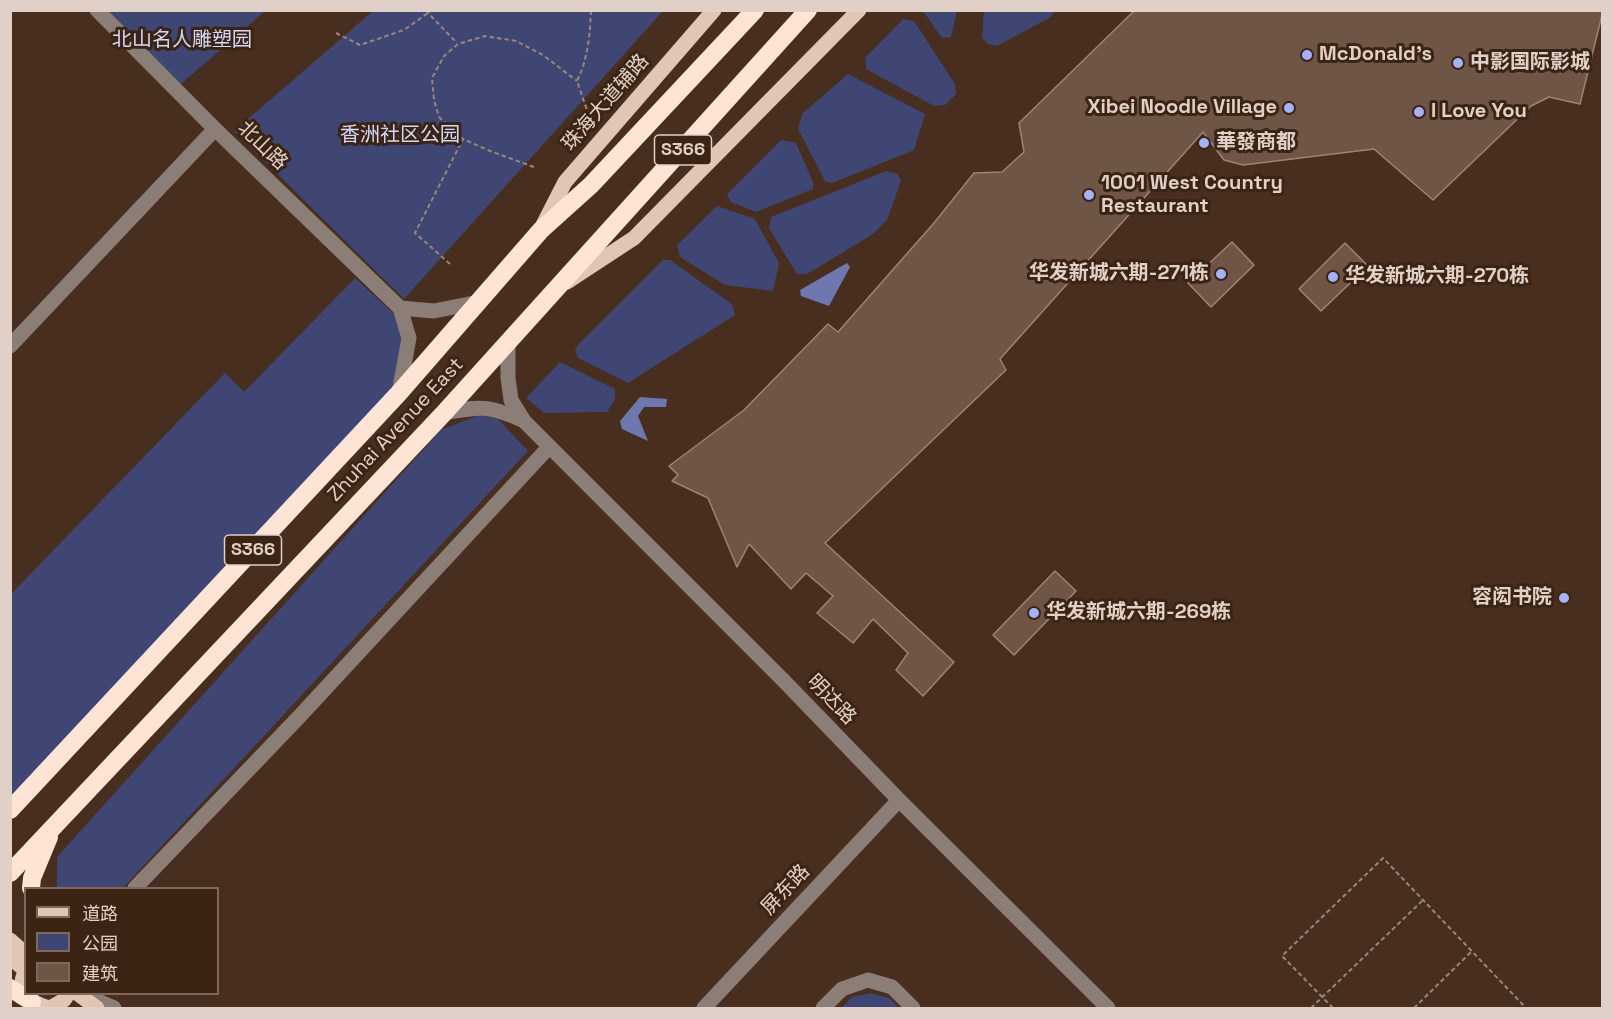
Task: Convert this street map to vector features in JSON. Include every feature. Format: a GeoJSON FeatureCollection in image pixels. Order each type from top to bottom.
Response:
{"type":"FeatureCollection","features":[{"type":"Feature","properties":{"kind":"highway","name":"Zhuhai Avenue East"},"geometry":{"type":"LineString","coordinates":[[10,810],[399,393],[541,230],[591,185],[755,10]]}},
{"type":"Feature","properties":{"kind":"highway","name":"Zhuhai Avenue East"},"geometry":{"type":"LineString","coordinates":[[10,873],[444,413],[808,10]]}},
{"type":"Feature","properties":{"kind":"highway"},"geometry":{"type":"LineString","coordinates":[[31,887],[32,878],[53,827]]}},
{"type":"Feature","properties":{"kind":"highway"},"geometry":{"type":"LineString","coordinates":[[10,988],[29,1005]]}},
{"type":"Feature","properties":{"kind":"main road","name":"珠海大道辅路"},"geometry":{"type":"LineString","coordinates":[[541,230],[565,182],[714,10]]}},
{"type":"Feature","properties":{"kind":"main road"},"geometry":{"type":"LineString","coordinates":[[557,289],[634,238],[859,10]]}},
{"type":"Feature","properties":{"kind":"main road"},"geometry":{"type":"LineString","coordinates":[[10,940],[24,952]]}},
{"type":"Feature","properties":{"kind":"main road"},"geometry":{"type":"LineString","coordinates":[[10,957],[24,969]]}},
{"type":"Feature","properties":{"kind":"main road"},"geometry":{"type":"LineString","coordinates":[[24,976],[22,982],[24,992]]}},
{"type":"Feature","properties":{"kind":"main road"},"geometry":{"type":"LineString","coordinates":[[52,995],[66,1008]]}},
{"type":"Feature","properties":{"kind":"main road"},"geometry":{"type":"LineString","coordinates":[[29,1005],[50,1008],[64,1000],[67,995]]}},
{"type":"Feature","properties":{"kind":"main road"},"geometry":{"type":"LineString","coordinates":[[70,995],[84,1008]]}},
{"type":"Feature","properties":{"kind":"main road"},"geometry":{"type":"LineString","coordinates":[[82,995],[97,1008]]}},
{"type":"Feature","properties":{"kind":"street","name":"北山路"},"geometry":{"type":"LineString","coordinates":[[97,10],[215,129],[400,308],[409,338],[399,393]]}},
{"type":"Feature","properties":{"kind":"street"},"geometry":{"type":"LineString","coordinates":[[10,346],[215,129]]}},
{"type":"Feature","properties":{"kind":"street"},"geometry":{"type":"LineString","coordinates":[[400,308],[434,311],[479,302]]}},
{"type":"Feature","properties":{"kind":"street","name":"明达路"},"geometry":{"type":"LineString","coordinates":[[508,343],[508,378],[512,400],[524,421],[1108,1008]]}},
{"type":"Feature","properties":{"kind":"street","name":"明达路"},"geometry":{"type":"LineString","coordinates":[[444,413],[475,407],[499,410],[524,421]]}},
{"type":"Feature","properties":{"kind":"street"},"geometry":{"type":"LineString","coordinates":[[136,887],[298,718],[549,447]]}},
{"type":"Feature","properties":{"kind":"street","name":"屏东路"},"geometry":{"type":"LineString","coordinates":[[704,1008],[899,800]]}},
{"type":"Feature","properties":{"kind":"street"},"geometry":{"type":"LineString","coordinates":[[823,1008],[842,989],[868,980],[892,987],[913,1008]]}},
{"type":"Feature","properties":{"kind":"street"},"geometry":{"type":"LineString","coordinates":[[85,995],[114,1008]]}},
{"type":"Feature","properties":{"kind":"path"},"geometry":{"type":"LineString","coordinates":[[577,81],[581,74],[590,37],[591,10]]}},
{"type":"Feature","properties":{"kind":"path"},"geometry":{"type":"LineString","coordinates":[[336,33],[360,45],[404,30],[429,12],[458,44]]}},
{"type":"Feature","properties":{"kind":"path"},"geometry":{"type":"LineString","coordinates":[[534,167],[463,139],[439,117],[434,100],[432,78],[444,56],[458,44],[485,36],[516,41],[543,55],[577,81],[589,116]]}},
{"type":"Feature","properties":{"kind":"path"},"geometry":{"type":"LineString","coordinates":[[450,264],[415,233],[463,139]]}},
{"type":"Feature","properties":{"kind":"path"},"geometry":{"type":"LineString","coordinates":[[1333,1008],[1282,956],[1383,858],[1526,1008]]}},
{"type":"Feature","properties":{"kind":"path"},"geometry":{"type":"LineString","coordinates":[[1311,1008],[1423,900]]}},
{"type":"Feature","properties":{"kind":"path"},"geometry":{"type":"LineString","coordinates":[[1413,1008],[1471,952]]}},
{"type":"Feature","properties":{"kind":"green space"},"geometry":{"type":"Polygon","coordinates":[[[984,10],[1055,11],[1051,17],[997,46],[988,44],[982,38],[984,10]]]}},
{"type":"Feature","properties":{"kind":"green space","name":"北山名人雕塑园"},"geometry":{"type":"Polygon","coordinates":[[[105,11],[265,11],[181,84],[105,11]]]}},
{"type":"Feature","properties":{"kind":"green space","name":"香洲社区公园"},"geometry":{"type":"Polygon","coordinates":[[[373,11],[663,11],[404,299],[234,131],[373,11]]]}},
{"type":"Feature","properties":{"kind":"green space"},"geometry":{"type":"Polygon","coordinates":[[[923,11],[957,11],[951,37],[942,38],[923,11]]]}},
{"type":"Feature","properties":{"kind":"green space"},"geometry":{"type":"Polygon","coordinates":[[[903,19],[914,21],[955,84],[956,94],[945,105],[934,106],[866,69],[865,58],[903,19]]]}},
{"type":"Feature","properties":{"kind":"green space"},"geometry":{"type":"Polygon","coordinates":[[[848,74],[925,114],[914,150],[832,183],[825,181],[798,129],[802,114],[848,74]]]}},
{"type":"Feature","properties":{"kind":"green space"},"geometry":{"type":"Polygon","coordinates":[[[781,140],[796,143],[813,182],[813,189],[756,212],[731,202],[727,194],[781,140]]]}},
{"type":"Feature","properties":{"kind":"green space"},"geometry":{"type":"Polygon","coordinates":[[[886,171],[898,174],[901,181],[887,220],[873,234],[807,274],[797,274],[769,228],[771,217],[886,171]]]}},
{"type":"Feature","properties":{"kind":"green space"},"geometry":{"type":"Polygon","coordinates":[[[717,206],[755,219],[779,263],[773,291],[725,285],[680,257],[677,245],[717,206]]]}},
{"type":"Feature","properties":{"kind":"green space"},"geometry":{"type":"Polygon","coordinates":[[[663,260],[670,260],[732,304],[735,315],[628,383],[578,358],[575,350],[578,345],[663,260]]]}},
{"type":"Feature","properties":{"kind":"green space"},"geometry":{"type":"Polygon","coordinates":[[[355,278],[393,313],[404,338],[395,391],[11,798],[10,595],[225,373],[244,392],[355,278]]]}},
{"type":"Feature","properties":{"kind":"green space"},"geometry":{"type":"Polygon","coordinates":[[[560,362],[615,389],[615,399],[607,412],[544,413],[526,398],[560,362]]]}},
{"type":"Feature","properties":{"kind":"green space"},"geometry":{"type":"Polygon","coordinates":[[[479,415],[498,419],[528,451],[124,887],[57,887],[57,857],[441,430],[479,415]]]}},
{"type":"Feature","properties":{"kind":"green space"},"geometry":{"type":"Polygon","coordinates":[[[870,993],[889,998],[899,1008],[841,1008],[852,997],[870,993]]]}},
{"type":"Feature","properties":{"kind":"shaded area"},"geometry":{"type":"Polygon","coordinates":[[[847,263],[850,267],[829,306],[801,296],[800,290],[847,263]]]}},
{"type":"Feature","properties":{"kind":"shaded area"},"geometry":{"type":"Polygon","coordinates":[[[640,397],[667,399],[666,407],[644,407],[638,416],[648,441],[622,429],[620,421],[640,397]]]}},
{"type":"Feature","properties":{"kind":"building"},"geometry":{"type":"Polygon","coordinates":[[[1135,10],[1602,10],[1602,15],[1580,104],[1549,97],[1531,106],[1433,200],[1374,149],[1243,165],[1224,160],[1203,132],[1000,359],[1006,370],[825,543],[954,662],[923,696],[896,670],[908,653],[873,619],[853,643],[817,613],[833,596],[806,573],[791,589],[749,544],[737,567],[708,498],[672,481],[678,475],[669,466],[744,410],[828,324],[838,332],[934,223],[974,173],[1002,172],[1024,152],[1019,123],[1135,10]]]}},
{"type":"Feature","properties":{"kind":"building","name":"华发新城六期-271栋"},"geometry":{"type":"Polygon","coordinates":[[[1232,242],[1254,265],[1211,307],[1188,283],[1232,242]]]}},
{"type":"Feature","properties":{"kind":"building","name":"华发新城六期-270栋"},"geometry":{"type":"Polygon","coordinates":[[[1345,243],[1368,266],[1321,311],[1299,289],[1345,243]]]}},
{"type":"Feature","properties":{"kind":"building","name":"华发新城六期-269栋"},"geometry":{"type":"Polygon","coordinates":[[[1055,571],[1076,591],[1014,655],[993,635],[1055,571]]]}},
{"type":"Feature","properties":{"kind":"place","name":"McDonald's"},"geometry":{"type":"Point","coordinates":[1307,55]}},
{"type":"Feature","properties":{"kind":"place","name":"中影国际影城"},"geometry":{"type":"Point","coordinates":[1458,63]}},
{"type":"Feature","properties":{"kind":"place","name":"Xibei Noodle Village"},"geometry":{"type":"Point","coordinates":[1289,108]}},
{"type":"Feature","properties":{"kind":"place","name":"I Love You"},"geometry":{"type":"Point","coordinates":[1419,112]}},
{"type":"Feature","properties":{"kind":"place","name":"華發商都"},"geometry":{"type":"Point","coordinates":[1204,143]}},
{"type":"Feature","properties":{"kind":"place","name":"1001 West Country Restaurant"},"geometry":{"type":"Point","coordinates":[1089,195]}},
{"type":"Feature","properties":{"kind":"place","name":"华发新城六期-271栋"},"geometry":{"type":"Point","coordinates":[1221,274]}},
{"type":"Feature","properties":{"kind":"place","name":"华发新城六期-270栋"},"geometry":{"type":"Point","coordinates":[1333,277]}},
{"type":"Feature","properties":{"kind":"place","name":"容闳书院"},"geometry":{"type":"Point","coordinates":[1564,598]}},
{"type":"Feature","properties":{"kind":"place","name":"华发新城六期-269栋"},"geometry":{"type":"Point","coordinates":[1034,613]}}]}
